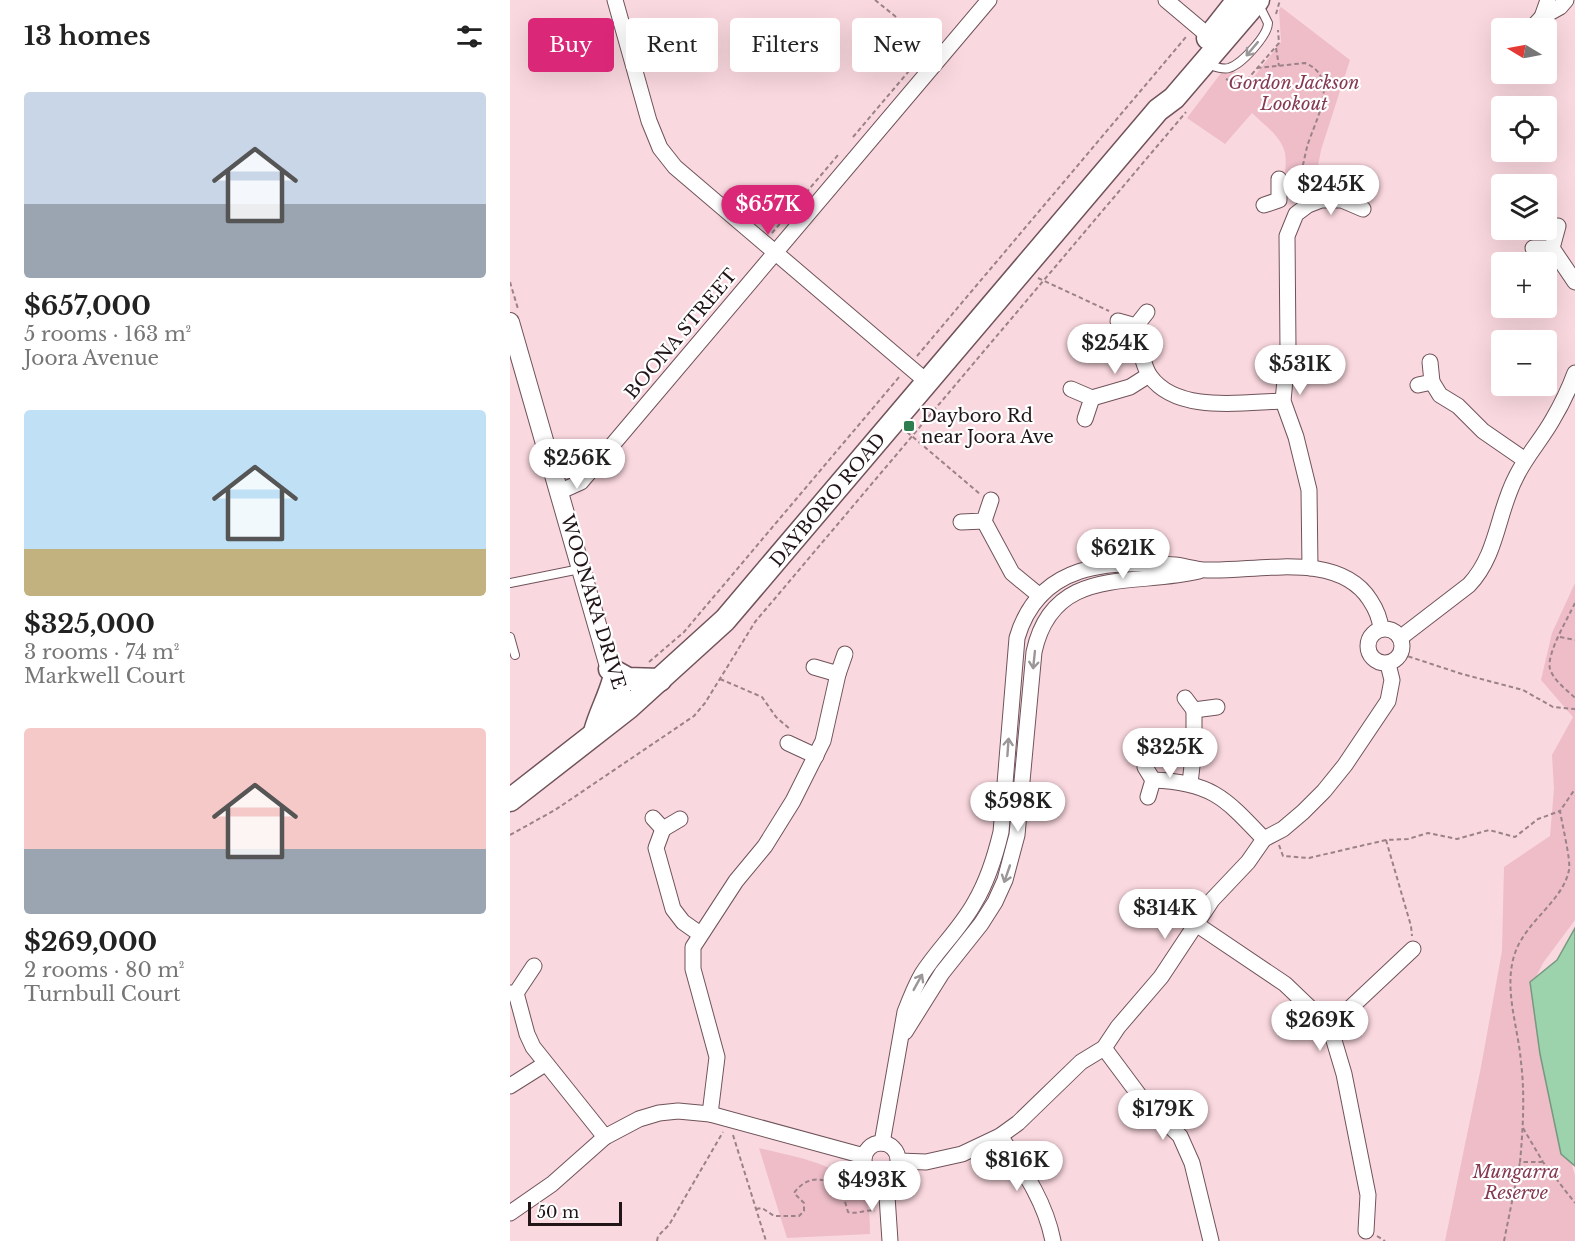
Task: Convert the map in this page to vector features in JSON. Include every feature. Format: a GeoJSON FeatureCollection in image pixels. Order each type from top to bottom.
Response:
{"type":"FeatureCollection","features":[{"type":"Feature","properties":{"kind":"main road","name":"DAYBORO ROAD"},"geometry":{"type":"LineString","coordinates":[[1158,110],[1167,92],[1215,41],[1255,5]]}},
{"type":"Feature","properties":{"kind":"main road","name":"DAYBORO ROAD"},"geometry":{"type":"LineString","coordinates":[[510,800],[628,708],[652,673],[725,620],[1158,110],[1174,98],[1205,63],[1215,41]]}},
{"type":"Feature","properties":{"kind":"main road"},"geometry":{"type":"LineString","coordinates":[[593,736],[599,716],[609,698],[612,674],[628,679],[652,673]]}},
{"type":"Feature","properties":{"kind":"street"},"geometry":{"type":"LineString","coordinates":[[615,0],[649,121],[660,148],[675,167],[926,381]]}},
{"type":"Feature","properties":{"kind":"street","name":"BOONA STREET"},"geometry":{"type":"LineString","coordinates":[[942,45],[988,0]]}},
{"type":"Feature","properties":{"kind":"street"},"geometry":{"type":"LineString","coordinates":[[1166,0],[1215,41]]}},
{"type":"Feature","properties":{"kind":"street"},"geometry":{"type":"LineString","coordinates":[[1539,18],[1548,0]]}},
{"type":"Feature","properties":{"kind":"street"},"geometry":{"type":"LineString","coordinates":[[1544,18],[1566,0]]}},
{"type":"Feature","properties":{"kind":"street","name":"BOONA STREET"},"geometry":{"type":"LineString","coordinates":[[559,492],[581,482],[775,253],[919,72]]}},
{"type":"Feature","properties":{"kind":"street"},"geometry":{"type":"LineString","coordinates":[[1279,179],[1282,207],[1289,228],[1287,243],[1288,348],[1283,401],[1296,437],[1309,490],[1310,568]]}},
{"type":"Feature","properties":{"kind":"street"},"geometry":{"type":"LineString","coordinates":[[1282,207],[1315,202],[1335,192],[1363,209]]}},
{"type":"Feature","properties":{"kind":"street"},"geometry":{"type":"LineString","coordinates":[[1558,226],[1552,248],[1575,282]]}},
{"type":"Feature","properties":{"kind":"street"},"geometry":{"type":"LineString","coordinates":[[1533,248],[1552,248]]}},
{"type":"Feature","properties":{"kind":"street"},"geometry":{"type":"LineString","coordinates":[[1136,327],[1147,312]]}},
{"type":"Feature","properties":{"kind":"street"},"geometry":{"type":"LineString","coordinates":[[1118,321],[1136,327]]}},
{"type":"Feature","properties":{"kind":"street","name":"WOONARA DRIVE"},"geometry":{"type":"LineString","coordinates":[[510,322],[612,674],[628,708]]}},
{"type":"Feature","properties":{"kind":"street"},"geometry":{"type":"LineString","coordinates":[[1136,327],[1149,375],[1169,391],[1203,403],[1283,401]]}},
{"type":"Feature","properties":{"kind":"street"},"geometry":{"type":"LineString","coordinates":[[1430,362],[1425,384],[1458,406],[1483,431],[1525,460]]}},
{"type":"Feature","properties":{"kind":"street"},"geometry":{"type":"LineString","coordinates":[[1400,638],[1479,575],[1494,546],[1508,494],[1525,460],[1553,419],[1575,373]]}},
{"type":"Feature","properties":{"kind":"street"},"geometry":{"type":"LineString","coordinates":[[1071,389],[1092,398],[1131,387],[1149,375]]}},
{"type":"Feature","properties":{"kind":"street"},"geometry":{"type":"LineString","coordinates":[[1085,419],[1092,398]]}},
{"type":"Feature","properties":{"kind":"street"},"geometry":{"type":"LineString","coordinates":[[991,500],[984,521],[1012,573],[1040,596]]}},
{"type":"Feature","properties":{"kind":"street"},"geometry":{"type":"LineString","coordinates":[[961,522],[984,521]]}},
{"type":"Feature","properties":{"kind":"street"},"geometry":{"type":"LineString","coordinates":[[882,1143],[902,1037],[904,1012],[923,973],[974,904],[987,881],[995,858],[1001,832],[1017,638],[1021,624],[1040,596],[1061,579],[1097,565],[1176,565],[1204,570],[1326,569],[1353,581],[1363,590],[1377,612],[1381,629]]}},
{"type":"Feature","properties":{"kind":"street"},"geometry":{"type":"LineString","coordinates":[[902,1037],[924,1000],[986,917],[1005,880],[1017,835],[1034,652],[1038,634],[1045,620],[1066,597],[1092,585],[1178,576],[1204,570]]}},
{"type":"Feature","properties":{"kind":"street"},"geometry":{"type":"LineString","coordinates":[[1381,629],[1392,630],[1400,638],[1401,654],[1388,664],[1376,662],[1369,652],[1368,641],[1371,635],[1381,629]]}},
{"type":"Feature","properties":{"kind":"street"},"geometry":{"type":"LineString","coordinates":[[710,1114],[717,1057],[691,959],[693,947],[736,881],[765,846],[793,801],[816,756],[826,730],[838,674],[845,654]]}},
{"type":"Feature","properties":{"kind":"street"},"geometry":{"type":"LineString","coordinates":[[898,1161],[926,1162],[962,1154],[1000,1136],[1018,1123],[1081,1062],[1104,1048],[1118,1027],[1161,977],[1212,900],[1270,836],[1303,812],[1324,791],[1383,709],[1392,687],[1388,664]]}},
{"type":"Feature","properties":{"kind":"street"},"geometry":{"type":"LineString","coordinates":[[814,667],[838,674]]}},
{"type":"Feature","properties":{"kind":"street"},"geometry":{"type":"LineString","coordinates":[[1190,783],[1194,749],[1190,704],[1217,707]]}},
{"type":"Feature","properties":{"kind":"street"},"geometry":{"type":"LineString","coordinates":[[795,746],[816,756]]}},
{"type":"Feature","properties":{"kind":"street"},"geometry":{"type":"LineString","coordinates":[[1148,797],[1149,773],[1190,783],[1222,797],[1270,836]]}},
{"type":"Feature","properties":{"kind":"street"},"geometry":{"type":"LineString","coordinates":[[680,819],[658,824],[656,848],[673,909],[683,922],[700,934]]}},
{"type":"Feature","properties":{"kind":"street"},"geometry":{"type":"LineString","coordinates":[[1196,924],[1285,984],[1330,1027],[1344,1074],[1368,1195],[1366,1230]]}},
{"type":"Feature","properties":{"kind":"street"},"geometry":{"type":"LineString","coordinates":[[1330,1027],[1413,949]]}},
{"type":"Feature","properties":{"kind":"street"},"geometry":{"type":"LineString","coordinates":[[534,966],[513,993],[527,1034],[545,1064],[605,1137]]}},
{"type":"Feature","properties":{"kind":"street"},"geometry":{"type":"LineString","coordinates":[[1104,1048],[1142,1100],[1180,1136],[1192,1163],[1211,1241]]}},
{"type":"Feature","properties":{"kind":"street"},"geometry":{"type":"LineString","coordinates":[[510,1086],[545,1064]]}},
{"type":"Feature","properties":{"kind":"street"},"geometry":{"type":"LineString","coordinates":[[510,1213],[517,1204],[552,1184],[605,1137],[639,1119],[659,1113],[710,1114],[864,1156]]}},
{"type":"Feature","properties":{"kind":"street"},"geometry":{"type":"LineString","coordinates":[[1000,1136],[1037,1192],[1045,1209],[1053,1241]]}},
{"type":"Feature","properties":{"kind":"street"},"geometry":{"type":"LineString","coordinates":[[882,1143],[896,1150],[898,1161],[894,1172],[884,1178],[873,1176],[868,1172],[864,1156],[871,1146],[882,1143]]}},
{"type":"Feature","properties":{"kind":"street"},"geometry":{"type":"LineString","coordinates":[[884,1178],[890,1241]]}},
{"type":"Feature","properties":{"kind":"lane"},"geometry":{"type":"LineString","coordinates":[[1205,63],[1224,69],[1238,64],[1265,33],[1268,26],[1255,5]]}},
{"type":"Feature","properties":{"kind":"lane"},"geometry":{"type":"LineString","coordinates":[[510,583],[580,568]]}},
{"type":"Feature","properties":{"kind":"lane"},"geometry":{"type":"LineString","coordinates":[[510,637],[515,655]]}},
{"type":"Feature","properties":{"kind":"path"},"geometry":{"type":"LineString","coordinates":[[875,0],[897,18]]}},
{"type":"Feature","properties":{"kind":"path"},"geometry":{"type":"LineString","coordinates":[[1255,5],[1276,16],[1280,0]]}},
{"type":"Feature","properties":{"kind":"path"},"geometry":{"type":"LineString","coordinates":[[913,360],[1186,37]]}},
{"type":"Feature","properties":{"kind":"path"},"geometry":{"type":"LineString","coordinates":[[1276,46],[1279,66]]}},
{"type":"Feature","properties":{"kind":"path"},"geometry":{"type":"LineString","coordinates":[[1257,68],[1308,64],[1321,79],[1324,91],[1322,107],[1310,139],[1299,183],[1282,207]]}},
{"type":"Feature","properties":{"kind":"path"},"geometry":{"type":"LineString","coordinates":[[852,138],[916,72]]}},
{"type":"Feature","properties":{"kind":"path"},"geometry":{"type":"LineString","coordinates":[[510,835],[536,822],[686,722],[700,710],[755,622],[1187,111]]}},
{"type":"Feature","properties":{"kind":"path"},"geometry":{"type":"LineString","coordinates":[[771,233],[838,155]]}},
{"type":"Feature","properties":{"kind":"path"},"geometry":{"type":"LineString","coordinates":[[1022,269],[1117,315],[1118,321]]}},
{"type":"Feature","properties":{"kind":"path"},"geometry":{"type":"LineString","coordinates":[[652,673],[903,373]]}},
{"type":"Feature","properties":{"kind":"path"},"geometry":{"type":"LineString","coordinates":[[894,422],[985,498],[991,500]]}},
{"type":"Feature","properties":{"kind":"path"},"geometry":{"type":"LineString","coordinates":[[1575,603],[1551,656],[1551,669],[1558,681],[1575,698]]}},
{"type":"Feature","properties":{"kind":"path"},"geometry":{"type":"LineString","coordinates":[[1560,637],[1575,640]]}},
{"type":"Feature","properties":{"kind":"path"},"geometry":{"type":"LineString","coordinates":[[1401,654],[1462,674],[1523,690],[1553,707],[1575,709]]}},
{"type":"Feature","properties":{"kind":"path"},"geometry":{"type":"LineString","coordinates":[[720,679],[762,697],[776,717],[801,739],[795,746]]}},
{"type":"Feature","properties":{"kind":"path"},"geometry":{"type":"LineString","coordinates":[[1270,836],[1280,853],[1286,858],[1294,859],[1309,858],[1386,840],[1408,840],[1428,833],[1457,839],[1489,830],[1515,837],[1538,819],[1560,811],[1575,789]]}},
{"type":"Feature","properties":{"kind":"path"},"geometry":{"type":"LineString","coordinates":[[1504,1241],[1520,1162],[1523,1128],[1521,1063],[1509,979],[1515,953],[1525,931],[1564,886],[1570,868],[1560,811]]}},
{"type":"Feature","properties":{"kind":"path"},"geometry":{"type":"LineString","coordinates":[[1386,840],[1411,926],[1413,949]]}},
{"type":"Feature","properties":{"kind":"path"},"geometry":{"type":"LineString","coordinates":[[1523,1128],[1543,1162],[1575,1203]]}},
{"type":"Feature","properties":{"kind":"path"},"geometry":{"type":"LineString","coordinates":[[657,1241],[658,1236],[669,1225],[724,1131],[733,1134],[766,1241]]}},
{"type":"Feature","properties":{"kind":"path"},"geometry":{"type":"LineString","coordinates":[[1520,1162],[1543,1162]]}},
{"type":"Feature","properties":{"kind":"path"},"geometry":{"type":"LineString","coordinates":[[756,1209],[762,1208],[774,1216],[799,1216],[804,1211],[804,1203],[794,1193],[799,1186],[815,1179],[827,1179],[841,1188],[848,1212],[855,1214],[870,1210],[888,1211]]}},
{"type":"Feature","properties":{"kind":"green space","name":"Gordon Jackson Lookout"},"geometry":{"type":"Polygon","coordinates":[[[1281,7],[1350,60],[1321,150],[1312,198],[1297,201],[1290,200],[1285,190],[1286,159],[1280,141],[1252,113],[1225,144],[1187,118],[1221,73],[1235,72],[1243,80],[1253,78],[1281,42],[1279,10],[1281,7]]]}},
{"type":"Feature","properties":{"kind":"green space","name":"Mungarra Reserve"},"geometry":{"type":"Polygon","coordinates":[[[1575,583],[1575,920],[1543,963],[1532,985],[1550,1084],[1575,1176],[1575,1241],[1445,1241],[1502,951],[1504,867],[1550,836],[1554,789],[1552,755],[1573,717],[1541,680],[1552,633],[1575,583]]]}},
{"type":"Feature","properties":{"kind":"green space"},"geometry":{"type":"Polygon","coordinates":[[[759,1148],[815,1162],[853,1183],[863,1194],[867,1203],[870,1234],[787,1238],[759,1148]]]}},
{"type":"Feature","properties":{"kind":"shaded area"},"geometry":{"type":"Polygon","coordinates":[[[1575,928],[1575,1166],[1561,1154],[1540,1054],[1530,982],[1557,960],[1575,928]]]}},
{"type":"Feature","properties":{"kind":"place","name":"Dayboro Rd near Joora Ave"},"geometry":{"type":"Point","coordinates":[909,426]}}]}
